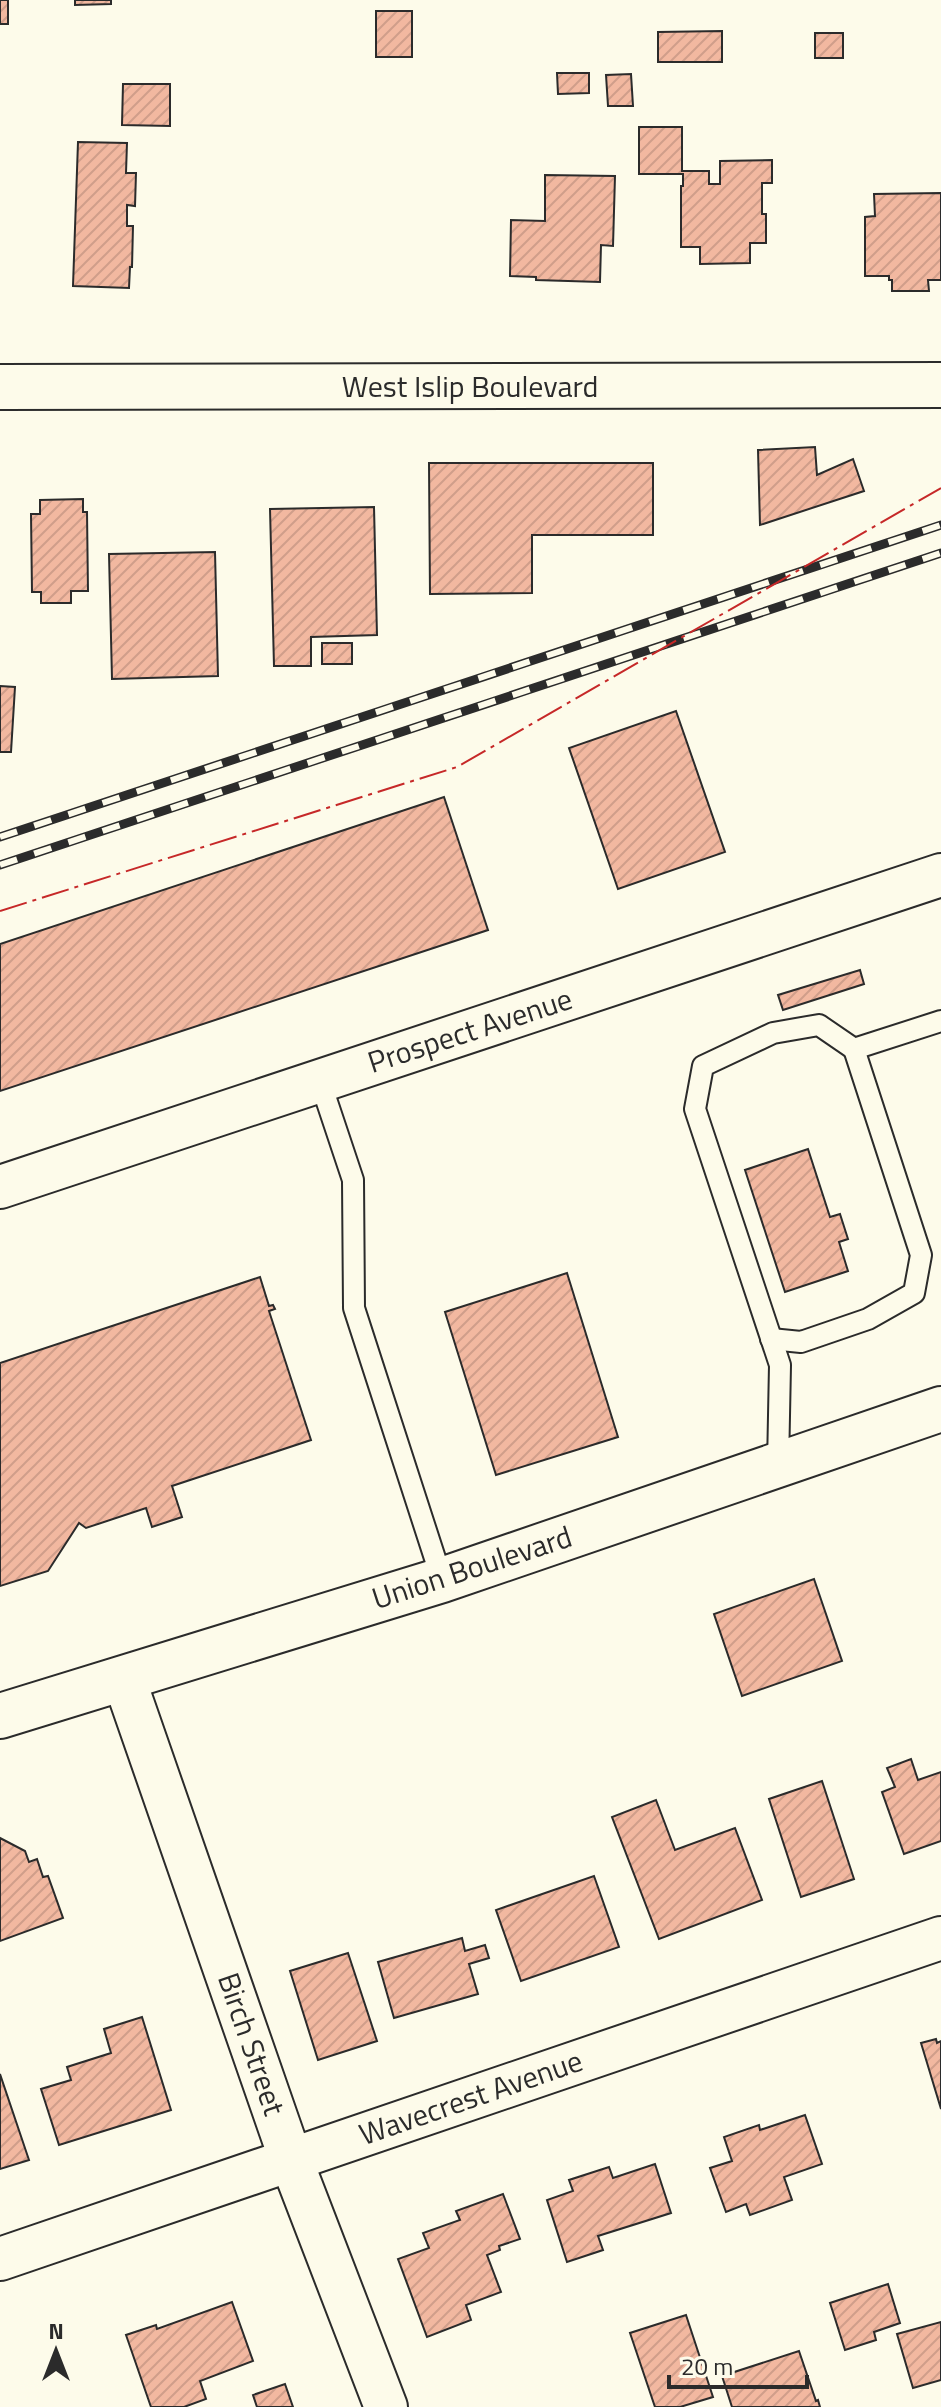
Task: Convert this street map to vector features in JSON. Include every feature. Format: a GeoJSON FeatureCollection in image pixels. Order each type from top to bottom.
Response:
{"type":"FeatureCollection","features":[{"type":"Feature","properties":{"kind":"main road","name":"West Islip Boulevard"},"geometry":{"type":"LineString","coordinates":[[0,387],[941,385]]}},
{"type":"Feature","properties":{"kind":"main road","name":"Union Boulevard"},"geometry":{"type":"LineString","coordinates":[[0,1716],[442,1580],[941,1409]]}},
{"type":"Feature","properties":{"kind":"street","name":"Prospect Avenue"},"geometry":{"type":"LineString","coordinates":[[0,1187],[941,875]]}},
{"type":"Feature","properties":{"kind":"street","name":"Birch Street"},"geometry":{"type":"LineString","coordinates":[[124,1679],[291,2160],[386,2407]]}},
{"type":"Feature","properties":{"kind":"street","name":"Wavecrest Avenue"},"geometry":{"type":"LineString","coordinates":[[0,2259],[941,1938]]}},
{"type":"Feature","properties":{"kind":"lane"},"geometry":{"type":"LineString","coordinates":[[854,1049],[941,1021]]}},
{"type":"Feature","properties":{"kind":"lane"},"geometry":{"type":"LineString","coordinates":[[771,1339],[801,1342],[868,1319],[914,1293],[921,1255],[854,1049],[819,1025],[773,1033],[703,1066],[695,1109],[771,1339],[780,1365],[778,1466]]}},
{"type":"Feature","properties":{"kind":"lane"},"geometry":{"type":"LineString","coordinates":[[320,1081],[353,1180],[354,1308],[442,1580]]}},
{"type":"Feature","properties":{"kind":"building"},"geometry":{"type":"Polygon","coordinates":[[[0,0],[8,0],[8,24],[0,24],[0,0]]]}},
{"type":"Feature","properties":{"kind":"building"},"geometry":{"type":"Polygon","coordinates":[[[75,0],[111,0],[111,4],[75,5],[75,0]]]}},
{"type":"Feature","properties":{"kind":"building"},"geometry":{"type":"Polygon","coordinates":[[[376,11],[412,11],[412,57],[376,57],[376,11]]]}},
{"type":"Feature","properties":{"kind":"building"},"geometry":{"type":"Polygon","coordinates":[[[722,31],[722,62],[658,62],[658,32],[722,31]]]}},
{"type":"Feature","properties":{"kind":"building"},"geometry":{"type":"Polygon","coordinates":[[[815,33],[843,33],[843,58],[815,58],[815,33]]]}},
{"type":"Feature","properties":{"kind":"building"},"geometry":{"type":"Polygon","coordinates":[[[557,73],[589,73],[589,93],[558,94],[557,73]]]}},
{"type":"Feature","properties":{"kind":"building"},"geometry":{"type":"Polygon","coordinates":[[[631,74],[633,106],[608,106],[606,75],[631,74]]]}},
{"type":"Feature","properties":{"kind":"building"},"geometry":{"type":"Polygon","coordinates":[[[123,84],[170,84],[170,126],[122,125],[123,84]]]}},
{"type":"Feature","properties":{"kind":"building"},"geometry":{"type":"Polygon","coordinates":[[[639,127],[682,127],[682,171],[709,171],[709,184],[720,184],[720,161],[772,160],[772,183],[762,183],[766,243],[750,243],[750,263],[700,264],[700,247],[681,247],[683,174],[639,174],[639,127]]]}},
{"type":"Feature","properties":{"kind":"building"},"geometry":{"type":"Polygon","coordinates":[[[78,142],[127,143],[126,173],[136,173],[135,206],[127,205],[127,226],[133,226],[129,288],[73,286],[78,142]]]}},
{"type":"Feature","properties":{"kind":"building"},"geometry":{"type":"Polygon","coordinates":[[[545,175],[615,176],[613,246],[601,245],[600,282],[510,276],[511,220],[545,221],[545,175]]]}},
{"type":"Feature","properties":{"kind":"building"},"geometry":{"type":"Polygon","coordinates":[[[941,193],[941,280],[928,280],[929,291],[892,291],[889,276],[865,276],[865,217],[875,216],[874,194],[941,193]]]}},
{"type":"Feature","properties":{"kind":"building"},"geometry":{"type":"Polygon","coordinates":[[[815,447],[817,475],[853,459],[864,491],[760,525],[758,450],[815,447]]]}},
{"type":"Feature","properties":{"kind":"building"},"geometry":{"type":"Polygon","coordinates":[[[429,463],[653,463],[653,535],[532,535],[532,593],[430,594],[429,463]]]}},
{"type":"Feature","properties":{"kind":"building"},"geometry":{"type":"Polygon","coordinates":[[[83,499],[83,512],[87,512],[88,591],[71,591],[71,603],[41,603],[41,592],[32,592],[31,514],[40,514],[40,500],[83,499]]]}},
{"type":"Feature","properties":{"kind":"building"},"geometry":{"type":"Polygon","coordinates":[[[374,507],[377,635],[311,637],[311,666],[274,666],[270,509],[374,507]]]}},
{"type":"Feature","properties":{"kind":"building"},"geometry":{"type":"Polygon","coordinates":[[[215,552],[218,676],[112,679],[109,554],[215,552]]]}},
{"type":"Feature","properties":{"kind":"building"},"geometry":{"type":"Polygon","coordinates":[[[322,643],[352,643],[352,664],[322,664],[322,643]]]}},
{"type":"Feature","properties":{"kind":"building"},"geometry":{"type":"Polygon","coordinates":[[[0,686],[15,687],[11,752],[0,752],[0,686]]]}},
{"type":"Feature","properties":{"kind":"building"},"geometry":{"type":"Polygon","coordinates":[[[676,711],[725,852],[618,889],[569,748],[676,711]]]}},
{"type":"Feature","properties":{"kind":"building"},"geometry":{"type":"Polygon","coordinates":[[[444,797],[488,930],[0,1091],[0,944],[444,797]]]}},
{"type":"Feature","properties":{"kind":"building"},"geometry":{"type":"Polygon","coordinates":[[[860,970],[864,984],[783,1010],[778,995],[860,970]]]}},
{"type":"Feature","properties":{"kind":"building"},"geometry":{"type":"Polygon","coordinates":[[[808,1149],[830,1217],[840,1214],[848,1239],[839,1242],[848,1271],[785,1292],[745,1170],[808,1149]]]}},
{"type":"Feature","properties":{"kind":"building"},"geometry":{"type":"Polygon","coordinates":[[[567,1273],[618,1437],[496,1475],[445,1312],[567,1273]]]}},
{"type":"Feature","properties":{"kind":"building"},"geometry":{"type":"Polygon","coordinates":[[[260,1277],[269,1306],[273,1305],[275,1309],[269,1311],[311,1440],[172,1486],[182,1517],[152,1527],[146,1508],[86,1528],[79,1523],[48,1571],[0,1586],[0,1363],[260,1277]]]}},
{"type":"Feature","properties":{"kind":"building"},"geometry":{"type":"Polygon","coordinates":[[[814,1579],[842,1661],[742,1696],[714,1614],[814,1579]]]}},
{"type":"Feature","properties":{"kind":"building"},"geometry":{"type":"Polygon","coordinates":[[[911,1759],[918,1780],[941,1772],[941,1841],[904,1854],[882,1792],[895,1787],[887,1768],[911,1759]]]}},
{"type":"Feature","properties":{"kind":"building"},"geometry":{"type":"Polygon","coordinates":[[[822,1781],[854,1879],[801,1897],[769,1799],[822,1781]]]}},
{"type":"Feature","properties":{"kind":"building"},"geometry":{"type":"Polygon","coordinates":[[[656,1800],[675,1850],[735,1828],[762,1900],[659,1939],[612,1817],[656,1800]]]}},
{"type":"Feature","properties":{"kind":"building"},"geometry":{"type":"Polygon","coordinates":[[[0,1838],[25,1851],[29,1862],[37,1859],[43,1877],[48,1876],[63,1918],[0,1941],[0,1838]]]}},
{"type":"Feature","properties":{"kind":"building"},"geometry":{"type":"Polygon","coordinates":[[[594,1876],[619,1947],[521,1981],[496,1910],[594,1876]]]}},
{"type":"Feature","properties":{"kind":"building"},"geometry":{"type":"Polygon","coordinates":[[[462,1938],[465,1951],[485,1945],[489,1958],[469,1964],[478,1994],[394,2018],[378,1962],[462,1938]]]}},
{"type":"Feature","properties":{"kind":"building"},"geometry":{"type":"Polygon","coordinates":[[[348,1953],[377,2041],[318,2060],[290,1971],[348,1953]]]}},
{"type":"Feature","properties":{"kind":"building"},"geometry":{"type":"Polygon","coordinates":[[[142,2017],[171,2110],[59,2145],[41,2089],[71,2080],[67,2067],[111,2053],[104,2029],[142,2017]]]}},
{"type":"Feature","properties":{"kind":"building"},"geometry":{"type":"Polygon","coordinates":[[[936,2039],[937,2043],[941,2041],[941,2109],[921,2043],[936,2039]]]}},
{"type":"Feature","properties":{"kind":"building"},"geometry":{"type":"Polygon","coordinates":[[[0,2074],[29,2160],[0,2169],[0,2074]]]}},
{"type":"Feature","properties":{"kind":"building"},"geometry":{"type":"Polygon","coordinates":[[[805,2115],[822,2164],[784,2177],[792,2200],[750,2215],[746,2204],[726,2212],[710,2168],[732,2161],[724,2137],[759,2125],[760,2130],[805,2115]]]}},
{"type":"Feature","properties":{"kind":"building"},"geometry":{"type":"Polygon","coordinates":[[[655,2164],[671,2213],[598,2236],[603,2250],[567,2262],[547,2200],[573,2191],[569,2180],[609,2167],[613,2178],[655,2164]]]}},
{"type":"Feature","properties":{"kind":"building"},"geometry":{"type":"Polygon","coordinates":[[[503,2194],[520,2239],[499,2246],[500,2250],[487,2255],[501,2292],[466,2305],[471,2320],[427,2337],[398,2259],[429,2248],[423,2233],[460,2220],[456,2211],[503,2194]]]}},
{"type":"Feature","properties":{"kind":"building"},"geometry":{"type":"Polygon","coordinates":[[[888,2284],[900,2323],[874,2332],[876,2340],[845,2350],[830,2303],[888,2284]]]}},
{"type":"Feature","properties":{"kind":"building"},"geometry":{"type":"Polygon","coordinates":[[[232,2302],[253,2361],[200,2381],[206,2399],[184,2407],[151,2407],[126,2335],[156,2325],[157,2329],[232,2302]]]}},
{"type":"Feature","properties":{"kind":"building"},"geometry":{"type":"Polygon","coordinates":[[[686,2315],[713,2397],[680,2407],[655,2407],[630,2333],[686,2315]]]}},
{"type":"Feature","properties":{"kind":"building"},"geometry":{"type":"Polygon","coordinates":[[[941,2322],[941,2380],[913,2388],[897,2334],[941,2322]]]}},
{"type":"Feature","properties":{"kind":"building"},"geometry":{"type":"Polygon","coordinates":[[[799,2351],[820,2407],[732,2407],[722,2376],[799,2351]]]}},
{"type":"Feature","properties":{"kind":"building"},"geometry":{"type":"Polygon","coordinates":[[[285,2384],[293,2407],[257,2407],[253,2395],[285,2384]]]}},
{"type":"Feature","properties":{"kind":"railway"},"geometry":{"type":"LineString","coordinates":[[0,837],[941,525]]}},
{"type":"Feature","properties":{"kind":"railway"},"geometry":{"type":"LineString","coordinates":[[0,865],[941,553]]}},
{"type":"Feature","properties":{"kind":"power"},"geometry":{"type":"LineString","coordinates":[[0,911],[457,767],[941,488]]}}]}
